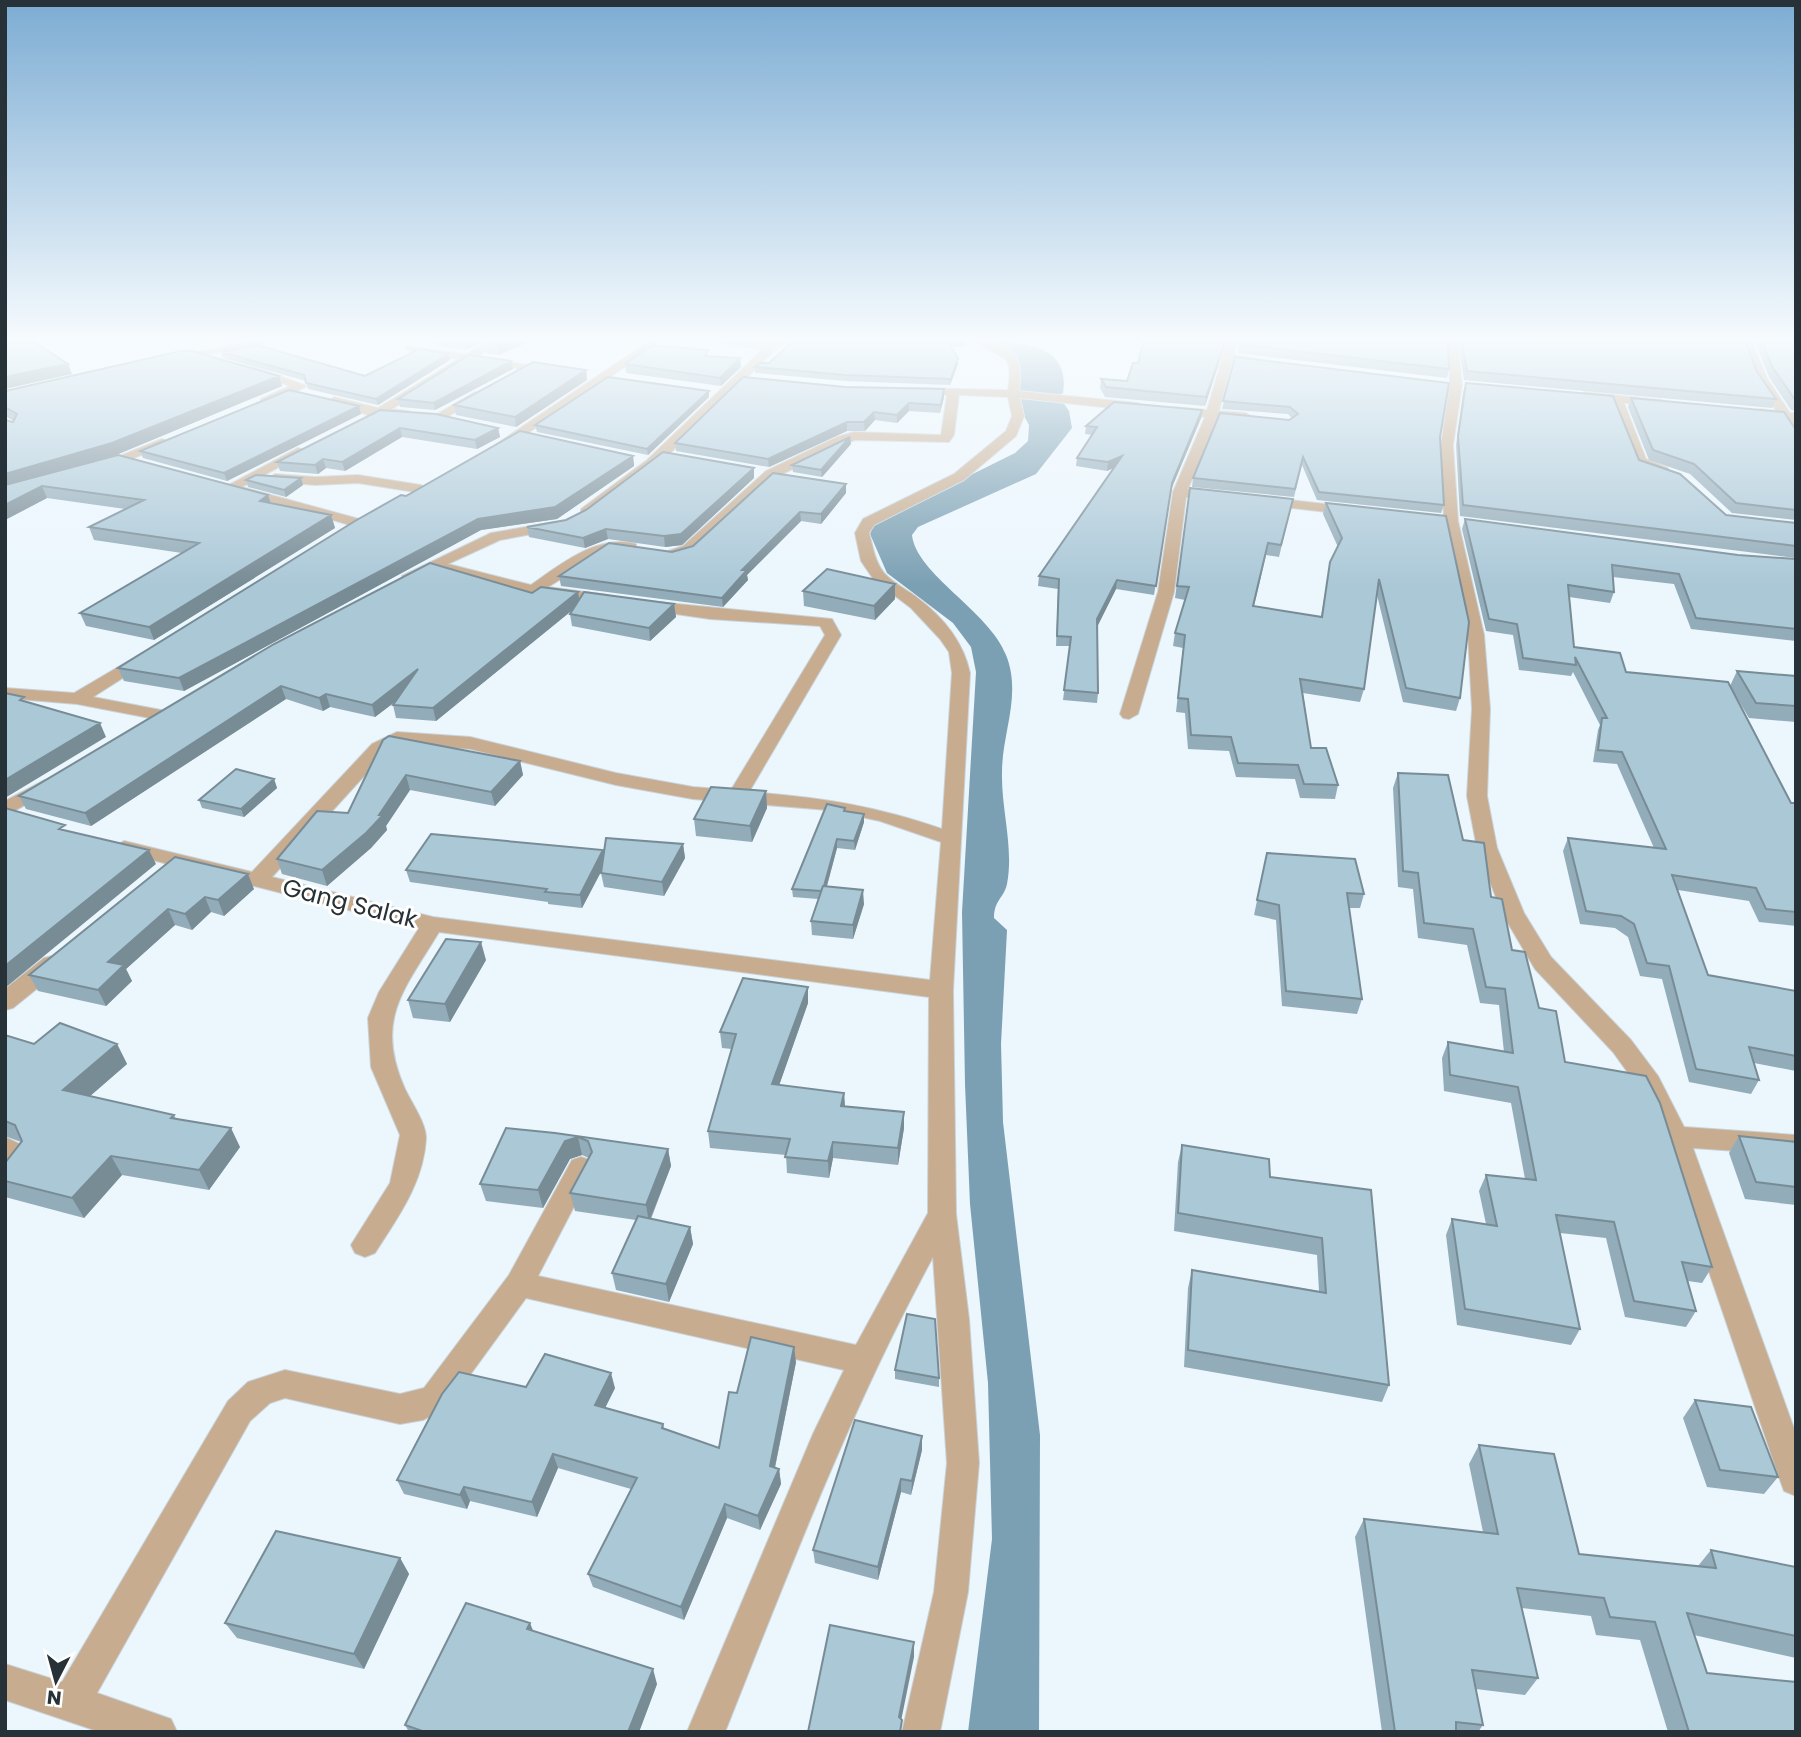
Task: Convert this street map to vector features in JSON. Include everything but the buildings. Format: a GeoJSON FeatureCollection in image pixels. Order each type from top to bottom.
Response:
{"type":"FeatureCollection","features":[{"type":"Feature","properties":{"kind":"street"},"geometry":{"type":"LineString","coordinates":[[355,425],[359,423]]}},
{"type":"Feature","properties":{"kind":"street"},"geometry":{"type":"LineString","coordinates":[[487,453],[527,436],[545,423]]}},
{"type":"Feature","properties":{"kind":"street"},"geometry":{"type":"LineString","coordinates":[[398,583],[496,536],[562,525],[599,503],[656,459],[694,423]]}},
{"type":"Feature","properties":{"kind":"street"},"geometry":{"type":"LineString","coordinates":[[534,590],[607,546],[628,546],[674,555],[688,550],[771,474],[848,437],[944,439],[948,435],[949,423]]}},
{"type":"Feature","properties":{"kind":"street"},"geometry":{"type":"LineString","coordinates":[[920,1732],[951,1592],[962,1463],[954,1319],[942,1214],[942,990],[952,839],[957,701],[961,673],[957,652],[947,636],[917,605],[879,577],[869,561],[862,533],[868,522],[972,469],[1012,433],[1016,423]]}},
{"type":"Feature","properties":{"kind":"street"},"geometry":{"type":"LineString","coordinates":[[1129,714],[1166,592],[1180,492],[1209,423]]}},
{"type":"Feature","properties":{"kind":"street"},"geometry":{"type":"LineString","coordinates":[[1450,423],[1447,445],[1451,521],[1476,635],[1481,709],[1477,796],[1487,848],[1513,913],[1544,963],[1622,1046],[1648,1083],[1676,1137],[1796,1480]]}},
{"type":"Feature","properties":{"kind":"street"},"geometry":{"type":"LineString","coordinates":[[1626,423],[1642,464],[1679,476]]}},
{"type":"Feature","properties":{"kind":"street"},"geometry":{"type":"LineString","coordinates":[[497,429],[527,436]]}},
{"type":"Feature","properties":{"kind":"street"},"geometry":{"type":"LineString","coordinates":[[85,470],[122,460],[182,436]]}},
{"type":"Feature","properties":{"kind":"street"},"geometry":{"type":"LineString","coordinates":[[318,444],[256,475],[224,486],[363,520],[335,538]]}},
{"type":"Feature","properties":{"kind":"street"},"geometry":{"type":"LineString","coordinates":[[122,460],[149,467]]}},
{"type":"Feature","properties":{"kind":"street"},"geometry":{"type":"LineString","coordinates":[[746,470],[795,478]]}},
{"type":"Feature","properties":{"kind":"street"},"geometry":{"type":"LineString","coordinates":[[256,475],[315,481],[358,479],[427,486],[400,500]]}},
{"type":"Feature","properties":{"kind":"street"},"geometry":{"type":"LineString","coordinates":[[1180,492],[1370,512]]}},
{"type":"Feature","properties":{"kind":"street"},"geometry":{"type":"LineString","coordinates":[[433,565],[534,590],[710,614],[826,622],[833,635],[768,753],[735,798]]}},
{"type":"Feature","properties":{"kind":"street"},"geometry":{"type":"LineString","coordinates":[[77,699],[159,647]]}},
{"type":"Feature","properties":{"kind":"street"},"geometry":{"type":"LineString","coordinates":[[5,693],[77,699],[166,712],[138,730]]}},
{"type":"Feature","properties":{"kind":"street"},"geometry":{"type":"LineString","coordinates":[[258,879],[379,748],[397,738],[470,743],[616,779],[735,798],[828,804],[885,816],[952,839]]}},
{"type":"Feature","properties":{"kind":"street"},"geometry":{"type":"LineString","coordinates":[[5,811],[60,776]]}},
{"type":"Feature","properties":{"kind":"street"},"geometry":{"type":"LineString","coordinates":[[5,811],[30,820]]}},
{"type":"Feature","properties":{"kind":"street","name":"Gang Salak"},"geometry":{"type":"LineString","coordinates":[[105,842],[433,924],[391,992],[380,1018],[379,1040],[383,1067],[413,1135],[403,1185],[365,1245]]}},
{"type":"Feature","properties":{"kind":"street"},"geometry":{"type":"LineString","coordinates":[[159,877],[179,860]]}},
{"type":"Feature","properties":{"kind":"street"},"geometry":{"type":"LineString","coordinates":[[433,924],[942,990]]}},
{"type":"Feature","properties":{"kind":"street"},"geometry":{"type":"LineString","coordinates":[[5,1002],[66,952]]}},
{"type":"Feature","properties":{"kind":"street"},"geometry":{"type":"LineString","coordinates":[[1676,1137],[1796,1145]]}},
{"type":"Feature","properties":{"kind":"street"},"geometry":{"type":"LineString","coordinates":[[5,1147],[17,1154],[19,1159],[5,1175]]}},
{"type":"Feature","properties":{"kind":"street"},"geometry":{"type":"LineString","coordinates":[[71,1703],[239,1411],[252,1396],[270,1386],[285,1384],[400,1409],[423,1405],[442,1391],[519,1284],[581,1168]]}},
{"type":"Feature","properties":{"kind":"street"},"geometry":{"type":"LineString","coordinates":[[706,1732],[824,1445],[863,1360],[942,1214]]}},
{"type":"Feature","properties":{"kind":"street"},"geometry":{"type":"LineString","coordinates":[[519,1284],[863,1360]]}},
{"type":"Feature","properties":{"kind":"street"},"geometry":{"type":"LineString","coordinates":[[5,1682],[150,1731]]}},
{"type":"Feature","properties":{"kind":"water"},"geometry":{"type":"Polygon","coordinates":[[[1028,423],[1071,423],[1072,428],[1036,474],[918,527],[912,535],[916,550],[926,564],[985,623],[997,639],[1006,655],[1012,685],[1002,772],[1009,870],[1006,889],[996,907],[994,918],[1007,930],[1001,1044],[1003,1122],[1040,1435],[1039,1732],[968,1732],[992,1539],[988,1383],[970,1204],[965,1084],[962,912],[976,672],[971,647],[953,623],[887,573],[870,534],[873,526],[884,518],[1015,453],[1028,441],[1028,423]]]}}]}
